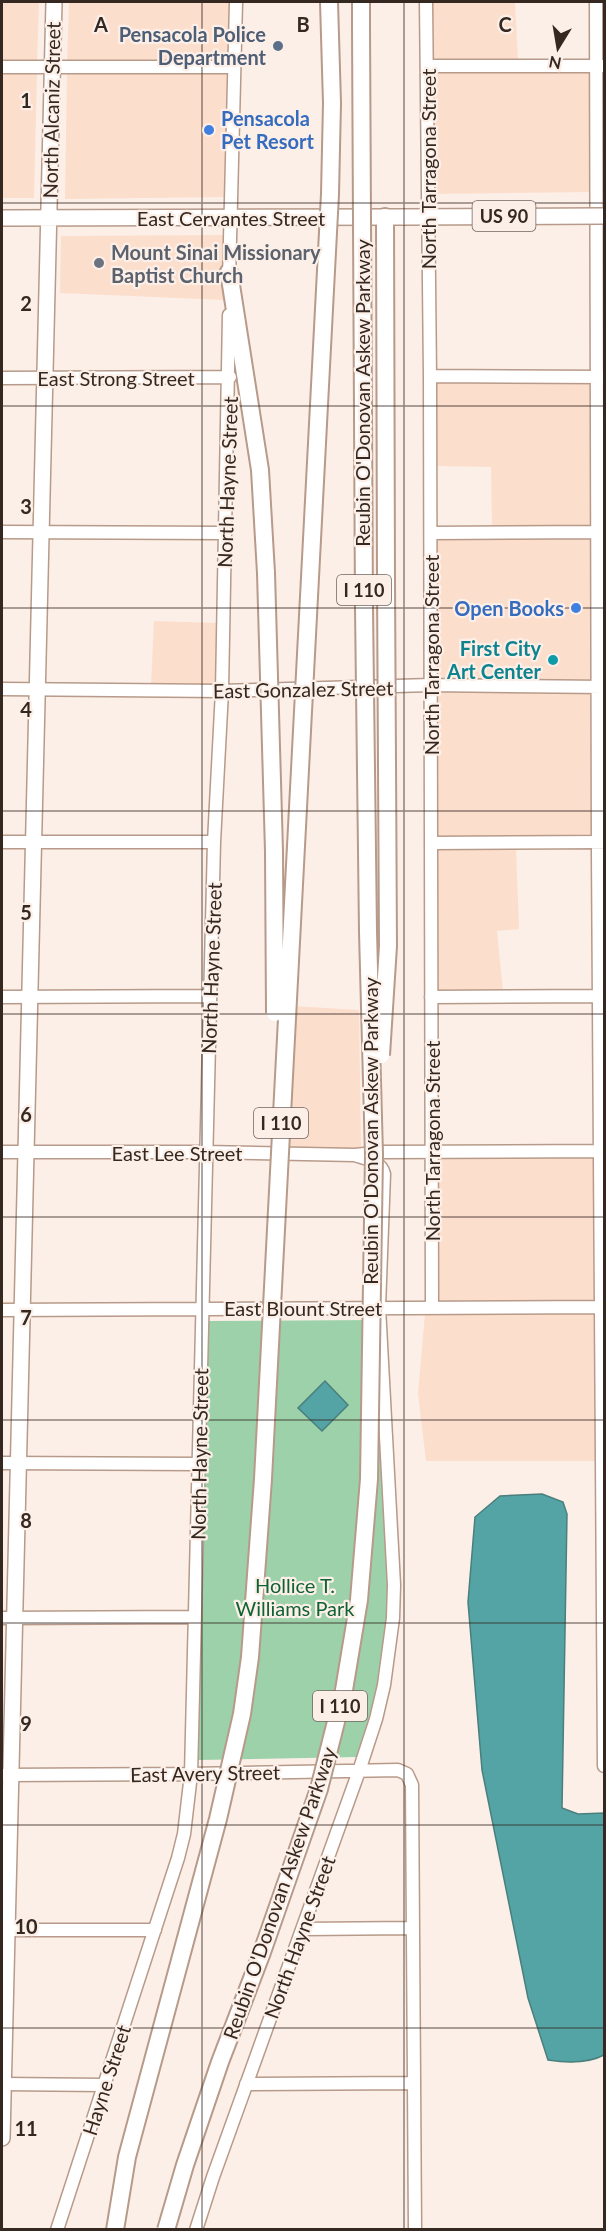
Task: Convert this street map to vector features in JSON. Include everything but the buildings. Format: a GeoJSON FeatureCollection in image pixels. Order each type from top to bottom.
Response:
{"type":"FeatureCollection","features":[{"type":"Feature","properties":{"kind":"highway","name":"Reubin O'Donovan Askew Parkway"},"geometry":{"type":"LineString","coordinates":[[115,2229],[127,2157],[218,1819],[242,1714],[250,1657],[262,1490],[330,194],[332,81],[329,2]]}},
{"type":"Feature","properties":{"kind":"highway","name":"Reubin O'Donovan Askew Parkway"},"geometry":{"type":"LineString","coordinates":[[166,2229],[220,2062],[261,1955],[319,1789],[344,1690],[359,1600],[369,1479],[374,1155],[368,932],[364,608],[361,2]]}},
{"type":"Feature","properties":{"kind":"highway"},"geometry":{"type":"LineString","coordinates":[[374,1155],[388,946],[385,217]]}},
{"type":"Feature","properties":{"kind":"highway"},"geometry":{"type":"LineString","coordinates":[[229,272],[260,470],[266,573],[275,887],[276,994],[271,1144],[275,1233]]}},
{"type":"Feature","properties":{"kind":"main road","name":"North Alcaniz Street"},"geometry":{"type":"LineString","coordinates":[[2,2138],[9,1463],[21,1310],[54,2]]}},
{"type":"Feature","properties":{"kind":"main road","name":"East Cervantes Street"},"geometry":{"type":"LineString","coordinates":[[2,218],[604,216]]}},
{"type":"Feature","properties":{"kind":"street","name":"North Hayne Street"},"geometry":{"type":"LineString","coordinates":[[154,1930],[184,1834],[191,1774],[205,1152],[214,842],[222,692],[230,377],[229,272],[236,2]]}},
{"type":"Feature","properties":{"kind":"street","name":"North Tarragona Street"},"geometry":{"type":"LineString","coordinates":[[426,2],[431,533],[432,1308]]}},
{"type":"Feature","properties":{"kind":"street"},"geometry":{"type":"LineString","coordinates":[[596,2],[600,66],[604,1766]]}},
{"type":"Feature","properties":{"kind":"street"},"geometry":{"type":"LineString","coordinates":[[427,66],[600,66]]}},
{"type":"Feature","properties":{"kind":"street"},"geometry":{"type":"LineString","coordinates":[[2,68],[234,67]]}},
{"type":"Feature","properties":{"kind":"street"},"geometry":{"type":"LineString","coordinates":[[430,376],[601,377]]}},
{"type":"Feature","properties":{"kind":"street","name":"East Strong Street"},"geometry":{"type":"LineString","coordinates":[[2,378],[230,377]]}},
{"type":"Feature","properties":{"kind":"street"},"geometry":{"type":"LineString","coordinates":[[2,532],[225,533]]}},
{"type":"Feature","properties":{"kind":"street"},"geometry":{"type":"LineString","coordinates":[[431,533],[601,532]]}},
{"type":"Feature","properties":{"kind":"street","name":"East Gonzalez Street"},"geometry":{"type":"LineString","coordinates":[[2,689],[222,692],[431,686],[601,687]]}},
{"type":"Feature","properties":{"kind":"street"},"geometry":{"type":"LineString","coordinates":[[2,842],[214,842]]}},
{"type":"Feature","properties":{"kind":"street"},"geometry":{"type":"LineString","coordinates":[[431,843],[601,842]]}},
{"type":"Feature","properties":{"kind":"street"},"geometry":{"type":"LineString","coordinates":[[2,997],[210,996]]}},
{"type":"Feature","properties":{"kind":"street"},"geometry":{"type":"LineString","coordinates":[[431,997],[602,996]]}},
{"type":"Feature","properties":{"kind":"street","name":"East Lee Street"},"geometry":{"type":"LineString","coordinates":[[2,1152],[355,1155],[383,1152],[602,1151]]}},
{"type":"Feature","properties":{"kind":"street","name":"North Hayne Street"},"geometry":{"type":"LineString","coordinates":[[196,2229],[359,1771],[376,1719],[384,1684],[393,1618],[394,1585],[379,1307],[384,1173],[383,1168],[377,1163],[355,1155]]}},
{"type":"Feature","properties":{"kind":"street","name":"East Blount Street"},"geometry":{"type":"LineString","coordinates":[[2,1310],[603,1307]]}},
{"type":"Feature","properties":{"kind":"street"},"geometry":{"type":"LineString","coordinates":[[9,1463],[199,1464]]}},
{"type":"Feature","properties":{"kind":"street"},"geometry":{"type":"LineString","coordinates":[[7,1618],[195,1617]]}},
{"type":"Feature","properties":{"kind":"street","name":"East Avery Street"},"geometry":{"type":"LineString","coordinates":[[5,1775],[398,1770],[407,1774],[412,1785],[413,1928]]}},
{"type":"Feature","properties":{"kind":"street"},"geometry":{"type":"LineString","coordinates":[[303,1929],[413,1928],[415,2229]]}},
{"type":"Feature","properties":{"kind":"street"},"geometry":{"type":"LineString","coordinates":[[4,1930],[154,1930]]}},
{"type":"Feature","properties":{"kind":"street","name":"Hayne Street"},"geometry":{"type":"LineString","coordinates":[[57,2229],[154,1930]]}},
{"type":"Feature","properties":{"kind":"street"},"geometry":{"type":"LineString","coordinates":[[246,2084],[414,2083]]}},
{"type":"Feature","properties":{"kind":"street"},"geometry":{"type":"LineString","coordinates":[[2,2084],[104,2085]]}},
{"type":"Feature","properties":{"kind":"shaded area"},"geometry":{"type":"Polygon","coordinates":[[[2,2],[39,2],[37,62],[2,62],[2,2]]]}},
{"type":"Feature","properties":{"kind":"shaded area"},"geometry":{"type":"Polygon","coordinates":[[[69,2],[231,2],[229,62],[67,62],[69,2]]]}},
{"type":"Feature","properties":{"kind":"shaded area"},"geometry":{"type":"Polygon","coordinates":[[[431,2],[515,2],[518,60],[432,60],[431,2]]]}},
{"type":"Feature","properties":{"kind":"shaded area"},"geometry":{"type":"Polygon","coordinates":[[[591,71],[592,192],[433,194],[432,72],[591,71]]]}},
{"type":"Feature","properties":{"kind":"shaded area"},"geometry":{"type":"Polygon","coordinates":[[[601,71],[604,71],[604,191],[601,191],[601,71]]]}},
{"type":"Feature","properties":{"kind":"shaded area"},"geometry":{"type":"Polygon","coordinates":[[[2,73],[37,73],[34,198],[2,198],[2,73]]]}},
{"type":"Feature","properties":{"kind":"shaded area"},"geometry":{"type":"Polygon","coordinates":[[[67,73],[229,73],[226,197],[65,199],[67,73]]]}},
{"type":"Feature","properties":{"kind":"shaded area"},"geometry":{"type":"Polygon","coordinates":[[[225,235],[224,300],[60,293],[61,236],[225,235]]]}},
{"type":"Feature","properties":{"kind":"shaded area"},"geometry":{"type":"Polygon","coordinates":[[[435,382],[592,382],[593,527],[492,527],[491,467],[436,466],[435,382]]]}},
{"type":"Feature","properties":{"kind":"shaded area"},"geometry":{"type":"Polygon","coordinates":[[[593,538],[593,681],[436,680],[436,539],[593,538]]]}},
{"type":"Feature","properties":{"kind":"shaded area"},"geometry":{"type":"Polygon","coordinates":[[[154,621],[218,623],[217,686],[151,685],[154,621]]]}},
{"type":"Feature","properties":{"kind":"shaded area"},"geometry":{"type":"Polygon","coordinates":[[[436,691],[593,692],[593,836],[436,837],[436,691]]]}},
{"type":"Feature","properties":{"kind":"shaded area"},"geometry":{"type":"Polygon","coordinates":[[[516,848],[519,929],[497,931],[503,991],[436,991],[436,849],[516,848]]]}},
{"type":"Feature","properties":{"kind":"shaded area"},"geometry":{"type":"Polygon","coordinates":[[[292,1006],[359,1010],[361,1148],[286,1148],[292,1006]]]}},
{"type":"Feature","properties":{"kind":"shaded area"},"geometry":{"type":"Polygon","coordinates":[[[595,1157],[596,1301],[437,1302],[437,1158],[595,1157]]]}},
{"type":"Feature","properties":{"kind":"shaded area"},"geometry":{"type":"Polygon","coordinates":[[[425,1313],[596,1313],[597,1461],[426,1461],[418,1394],[425,1313]]]}},
{"type":"Feature","properties":{"kind":"green space","name":"Hollice T. Williams Park"},"geometry":{"type":"Polygon","coordinates":[[[377,1320],[389,1599],[382,1668],[372,1713],[357,1757],[198,1760],[208,1321],[377,1320]]]}},
{"type":"Feature","properties":{"kind":"water"},"geometry":{"type":"Polygon","coordinates":[[[325,1381],[348,1405],[322,1431],[298,1408],[325,1381]]]}},
{"type":"Feature","properties":{"kind":"water"},"geometry":{"type":"Polygon","coordinates":[[[542,1494],[563,1502],[567,1514],[562,1808],[578,1814],[604,1813],[604,2055],[577,2062],[548,2060],[528,1998],[482,1770],[468,1602],[475,1517],[500,1496],[542,1494]]]}},
{"type":"Feature","properties":{"kind":"place","name":"Pensacola Police Department"},"geometry":{"type":"Point","coordinates":[278,46]}},
{"type":"Feature","properties":{"kind":"place","name":"Pensacola Pet Resort"},"geometry":{"type":"Point","coordinates":[209,130]}},
{"type":"Feature","properties":{"kind":"place","name":"Mount Sinai Missionary Baptist Church"},"geometry":{"type":"Point","coordinates":[99,263]}},
{"type":"Feature","properties":{"kind":"place","name":"Open Books"},"geometry":{"type":"Point","coordinates":[576,608]}},
{"type":"Feature","properties":{"kind":"place","name":"First City Art Center"},"geometry":{"type":"Point","coordinates":[553,660]}}]}
